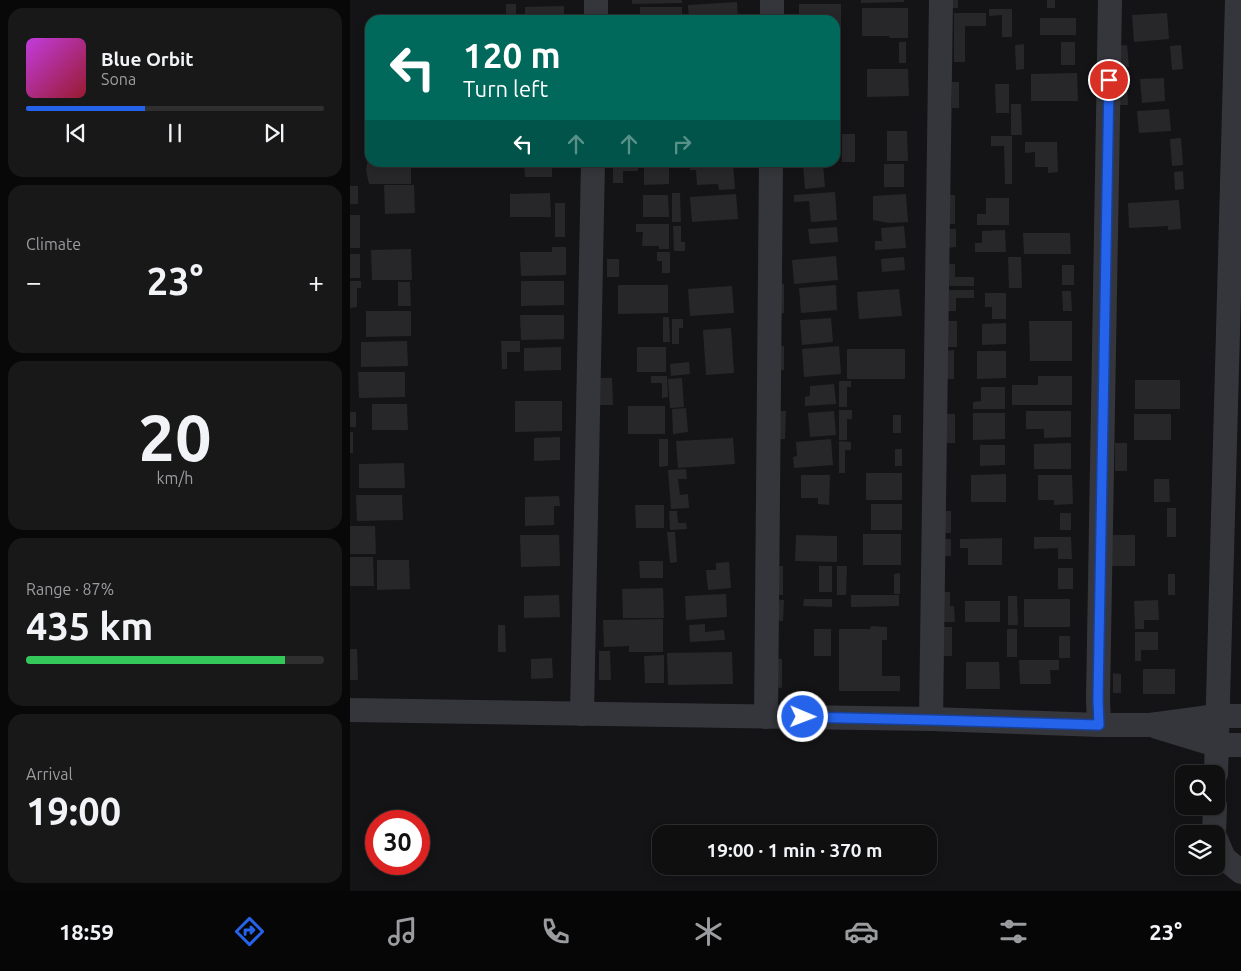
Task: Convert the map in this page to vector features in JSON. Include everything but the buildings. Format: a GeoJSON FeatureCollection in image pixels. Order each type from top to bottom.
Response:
{"type":"FeatureCollection","features":[{"type":"Feature","properties":{"kind":"street"},"geometry":{"type":"LineString","coordinates":[[596,0],[596,15]]}},
{"type":"Feature","properties":{"kind":"street"},"geometry":{"type":"LineString","coordinates":[[772,0],[772,15]]}},
{"type":"Feature","properties":{"kind":"street"},"geometry":{"type":"LineString","coordinates":[[931,720],[941,0]]}},
{"type":"Feature","properties":{"kind":"street"},"geometry":{"type":"LineString","coordinates":[[1099,725],[1110,0]]}},
{"type":"Feature","properties":{"kind":"street"},"geometry":{"type":"LineString","coordinates":[[1216,765],[1237,0]]}},
{"type":"Feature","properties":{"kind":"street"},"geometry":{"type":"LineString","coordinates":[[582,714],[593,167]]}},
{"type":"Feature","properties":{"kind":"street"},"geometry":{"type":"LineString","coordinates":[[766,717],[771,167]]}},
{"type":"Feature","properties":{"kind":"street"},"geometry":{"type":"LineString","coordinates":[[350,710],[931,720],[1099,725],[1150,725],[1217,716],[1241,716]]}},
{"type":"Feature","properties":{"kind":"street"},"geometry":{"type":"LineString","coordinates":[[1150,725],[1216,745],[1241,745]]}},
{"type":"Feature","properties":{"kind":"street"},"geometry":{"type":"LineString","coordinates":[[1225,859],[1241,872]]}},
{"type":"Feature","properties":{"kind":"route"},"geometry":{"type":"LineString","coordinates":[[803,717],[1099,725],[1109,80]]}}]}
